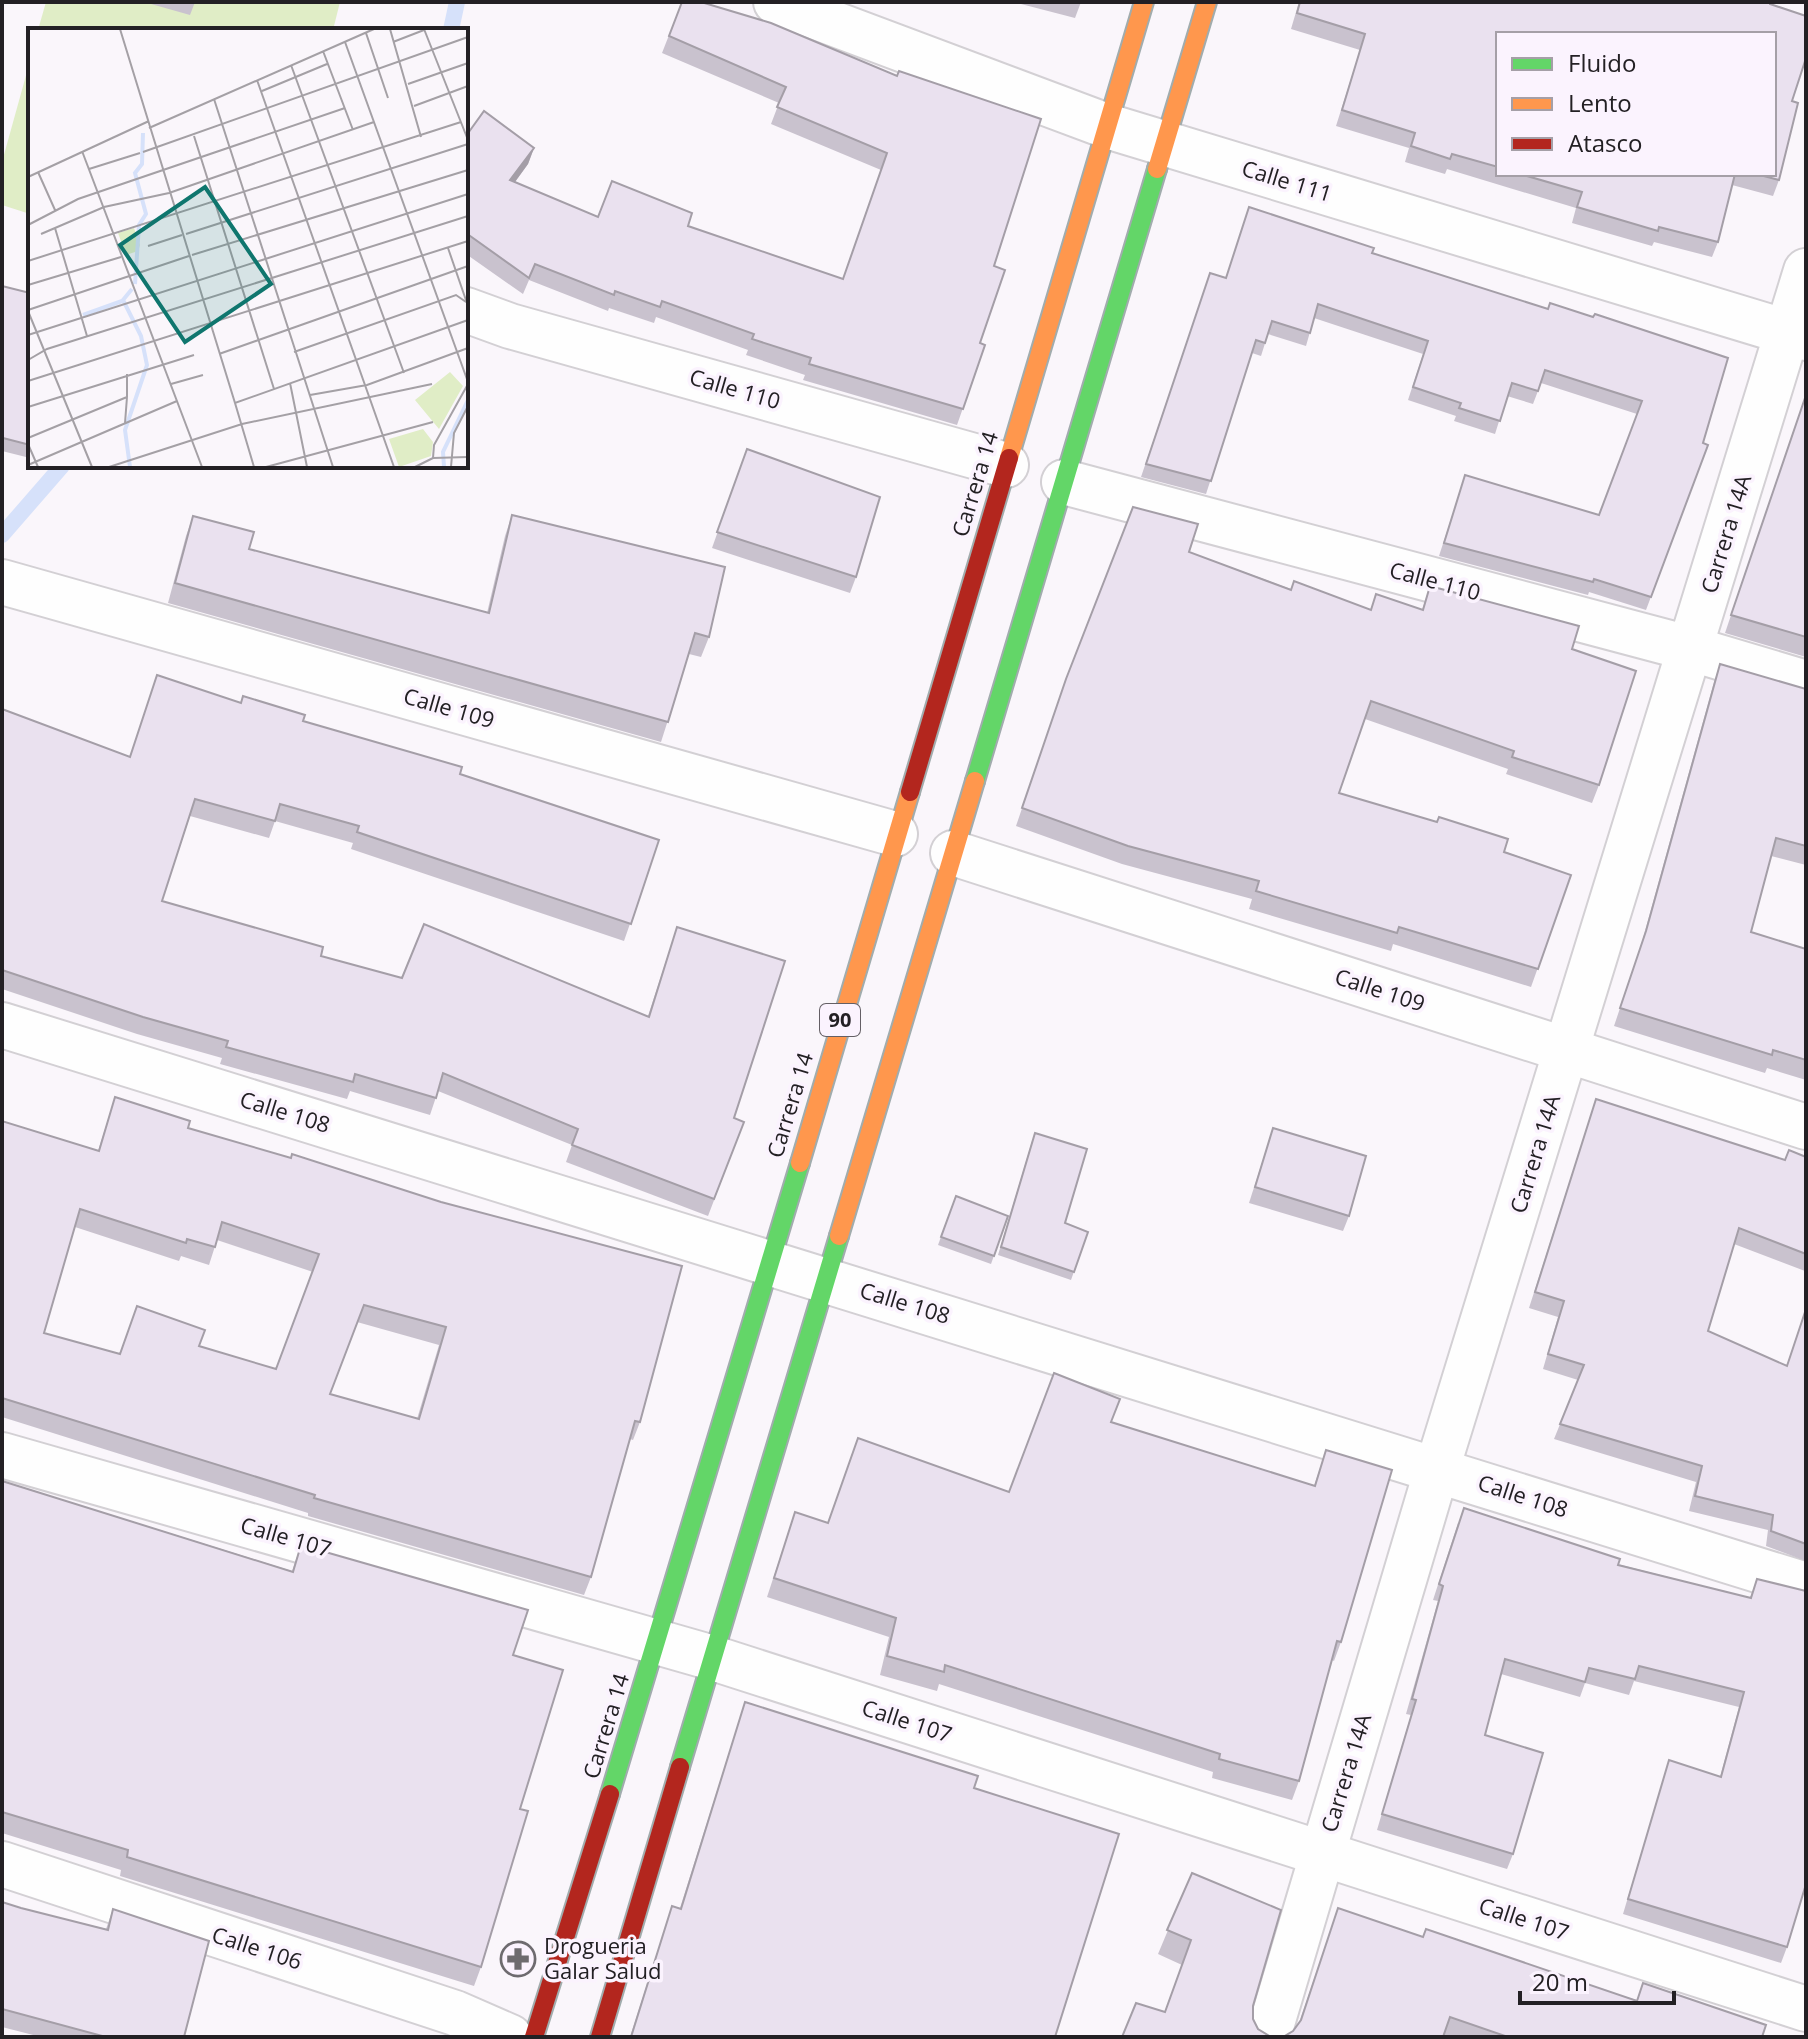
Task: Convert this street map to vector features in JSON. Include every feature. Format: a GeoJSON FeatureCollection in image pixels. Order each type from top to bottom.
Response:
{"type":"FeatureCollection","features":[{"type":"Feature","properties":{"kind":"main road","name":"Carrera 14"},"geometry":{"type":"LineString","coordinates":[[534,2037],[657,1644],[768,1261],[1144,2]]}},
{"type":"Feature","properties":{"kind":"main road"},"geometry":{"type":"LineString","coordinates":[[600,2037],[1207,2]]}},
{"type":"Feature","properties":{"kind":"street","name":"Calle 111"},"geometry":{"type":"LineString","coordinates":[[776,2],[1107,126],[1797,335]]}},
{"type":"Feature","properties":{"kind":"street","name":"Carrera 14A"},"geometry":{"type":"LineString","coordinates":[[1268,2037],[1437,1469],[1692,649],[1797,335],[1806,271]]}},
{"type":"Feature","properties":{"kind":"street","name":"Calle 110"},"geometry":{"type":"LineString","coordinates":[[468,311],[510,326],[1006,465]]}},
{"type":"Feature","properties":{"kind":"street","name":"Calle 110"},"geometry":{"type":"LineString","coordinates":[[1064,482],[1692,649],[1806,683]]}},
{"type":"Feature","properties":{"kind":"street","name":"Calle 109"},"geometry":{"type":"LineString","coordinates":[[4,582],[895,834]]}},
{"type":"Feature","properties":{"kind":"street","name":"Calle 109"},"geometry":{"type":"LineString","coordinates":[[953,853],[1806,1127]]}},
{"type":"Feature","properties":{"kind":"street","name":"Calle 108"},"geometry":{"type":"LineString","coordinates":[[2,1025],[826,1278],[1806,1585]]}},
{"type":"Feature","properties":{"kind":"street","name":"Calle 107"},"geometry":{"type":"LineString","coordinates":[[2,1455],[713,1658],[1806,2009]]}},
{"type":"Feature","properties":{"kind":"street","name":"Calle 106"},"geometry":{"type":"LineString","coordinates":[[2,1864],[455,2013],[510,2037]]}},
{"type":"Feature","properties":{"kind":"green space"},"geometry":{"type":"Polygon","coordinates":[[[46,2],[340,2],[334,28],[39,28],[46,2]]]}},
{"type":"Feature","properties":{"kind":"green space"},"geometry":{"type":"Polygon","coordinates":[[[28,68],[28,213],[2,205],[2,162],[28,68]]]}},
{"type":"Feature","properties":{"kind":"building"},"geometry":{"type":"Polygon","coordinates":[[[682,2],[701,2],[771,23],[897,76],[899,71],[1041,119],[994,266],[1005,270],[980,343],[985,345],[963,409],[809,364],[811,358],[752,339],[754,334],[662,301],[660,307],[615,291],[614,295],[535,264],[529,278],[468,234],[468,133],[484,111],[534,148],[510,180],[598,217],[612,181],[692,213],[688,226],[843,279],[887,153],[777,107],[786,87],[669,36],[682,2]]]}},
{"type":"Feature","properties":{"kind":"building"},"geometry":{"type":"Polygon","coordinates":[[[1300,2],[1770,2],[1806,16],[1806,58],[1792,101],[1798,103],[1779,180],[1764,176],[1776,176],[1776,32],[1496,32],[1496,166],[1452,154],[1450,159],[1411,146],[1415,133],[1342,110],[1365,34],[1297,13],[1300,2]]]}},
{"type":"Feature","properties":{"kind":"building"},"geometry":{"type":"Polygon","coordinates":[[[1527,176],[1734,176],[1718,242],[1659,227],[1658,231],[1577,207],[1582,192],[1527,176]]]}},
{"type":"Feature","properties":{"kind":"building"},"geometry":{"type":"Polygon","coordinates":[[[1249,207],[1374,248],[1372,253],[1548,309],[1550,303],[1593,317],[1595,314],[1728,358],[1703,443],[1708,445],[1651,597],[1594,579],[1593,582],[1444,543],[1465,475],[1599,515],[1642,401],[1545,370],[1538,391],[1512,383],[1500,421],[1459,408],[1461,403],[1413,387],[1428,341],[1318,304],[1310,333],[1272,321],[1265,343],[1256,340],[1211,481],[1146,464],[1210,273],[1226,278],[1249,207]]]}},
{"type":"Feature","properties":{"kind":"building"},"geometry":{"type":"Polygon","coordinates":[[[2,286],[28,292],[28,444],[3,438],[2,442],[2,286]]]}},
{"type":"Feature","properties":{"kind":"building"},"geometry":{"type":"Polygon","coordinates":[[[1806,395],[1806,637],[1731,615],[1806,395]]]}},
{"type":"Feature","properties":{"kind":"building"},"geometry":{"type":"Polygon","coordinates":[[[747,449],[880,497],[856,577],[717,532],[747,449]]]}},
{"type":"Feature","properties":{"kind":"building"},"geometry":{"type":"Polygon","coordinates":[[[1133,507],[1198,524],[1189,552],[1291,590],[1294,581],[1371,610],[1376,594],[1423,610],[1430,586],[1579,626],[1572,649],[1636,671],[1599,785],[1512,757],[1514,751],[1371,701],[1339,793],[1437,822],[1439,817],[1508,839],[1504,852],[1571,875],[1538,969],[1399,927],[1397,933],[1256,891],[1259,881],[1128,846],[1022,808],[1066,679],[1133,507]]]}},
{"type":"Feature","properties":{"kind":"building"},"geometry":{"type":"Polygon","coordinates":[[[512,515],[725,567],[709,637],[695,633],[668,722],[175,583],[193,516],[254,532],[249,549],[489,613],[512,515]]]}},
{"type":"Feature","properties":{"kind":"building"},"geometry":{"type":"Polygon","coordinates":[[[1720,664],[1806,689],[1806,846],[1776,838],[1751,932],[1806,949],[1806,1060],[1773,1050],[1772,1055],[1620,1008],[1646,931],[1720,664]]]}},
{"type":"Feature","properties":{"kind":"building"},"geometry":{"type":"Polygon","coordinates":[[[157,675],[241,703],[243,696],[305,715],[303,721],[462,767],[460,774],[659,840],[631,924],[357,832],[359,826],[280,804],[275,821],[195,799],[162,901],[323,947],[321,956],[402,978],[424,924],[649,1017],[677,927],[785,961],[734,1118],[744,1122],[714,1199],[572,1145],[578,1129],[443,1073],[436,1098],[355,1074],[353,1082],[226,1047],[228,1041],[143,1017],[2,970],[2,709],[130,757],[157,675]]]}},
{"type":"Feature","properties":{"kind":"building"},"geometry":{"type":"Polygon","coordinates":[[[115,1097],[190,1121],[188,1128],[291,1158],[292,1154],[441,1202],[682,1266],[640,1422],[635,1421],[591,1577],[314,1498],[315,1495],[2,1398],[2,1121],[99,1151],[115,1097]],[[80,1209],[44,1333],[120,1354],[137,1306],[205,1330],[199,1346],[276,1369],[319,1254],[222,1222],[215,1247],[187,1239],[186,1243],[80,1209]],[[364,1305],[330,1394],[419,1419],[446,1327],[364,1305]]]}},
{"type":"Feature","properties":{"kind":"building"},"geometry":{"type":"Polygon","coordinates":[[[1596,1099],[1785,1160],[1789,1150],[1806,1157],[1806,1254],[1739,1228],[1708,1331],[1787,1366],[1806,1309],[1806,1544],[1771,1531],[1773,1515],[1695,1496],[1702,1466],[1560,1424],[1584,1365],[1548,1354],[1564,1301],[1535,1292],[1596,1099]]]}},
{"type":"Feature","properties":{"kind":"building"},"geometry":{"type":"Polygon","coordinates":[[[1273,1128],[1366,1156],[1349,1216],[1255,1187],[1273,1128]]]}},
{"type":"Feature","properties":{"kind":"building"},"geometry":{"type":"Polygon","coordinates":[[[1035,1133],[1087,1149],[1065,1223],[1088,1232],[1074,1272],[1001,1247],[1035,1133]]]}},
{"type":"Feature","properties":{"kind":"building"},"geometry":{"type":"Polygon","coordinates":[[[956,1196],[1008,1216],[994,1256],[941,1237],[956,1196]]]}},
{"type":"Feature","properties":{"kind":"building"},"geometry":{"type":"Polygon","coordinates":[[[1054,1373],[1120,1399],[1111,1422],[1315,1486],[1326,1450],[1392,1470],[1341,1642],[1337,1641],[1299,1781],[1219,1759],[1220,1754],[945,1665],[944,1672],[887,1656],[896,1618],[774,1578],[795,1512],[828,1523],[858,1438],[1009,1492],[1054,1373]]]}},
{"type":"Feature","properties":{"kind":"building"},"geometry":{"type":"Polygon","coordinates":[[[2,1481],[293,1572],[301,1545],[528,1610],[513,1655],[563,1670],[520,1809],[528,1811],[481,1967],[127,1857],[128,1850],[2,1812],[2,1481]]]}},
{"type":"Feature","properties":{"kind":"building"},"geometry":{"type":"Polygon","coordinates":[[[1464,1508],[1620,1559],[1618,1565],[1751,1598],[1757,1579],[1806,1591],[1806,1884],[1787,1947],[1628,1899],[1669,1760],[1721,1777],[1744,1692],[1639,1666],[1635,1679],[1589,1668],[1585,1682],[1505,1659],[1485,1735],[1543,1753],[1513,1854],[1382,1814],[1416,1700],[1412,1699],[1443,1586],[1439,1584],[1464,1508]]]}},
{"type":"Feature","properties":{"kind":"building"},"geometry":{"type":"Polygon","coordinates":[[[745,1702],[978,1776],[974,1788],[1119,1834],[1055,2037],[631,2037],[672,1906],[681,1909],[745,1702]]]}},
{"type":"Feature","properties":{"kind":"building"},"geometry":{"type":"Polygon","coordinates":[[[1192,1873],[1281,1910],[1253,2006],[1253,2019],[1258,2029],[1271,2037],[1122,2037],[1136,2003],[1165,2012],[1191,1940],[1167,1930],[1192,1873]]]}},
{"type":"Feature","properties":{"kind":"building"},"geometry":{"type":"Polygon","coordinates":[[[2,1902],[108,1930],[113,1909],[209,1941],[184,2037],[106,2037],[2,2009],[2,1902]]]}},
{"type":"Feature","properties":{"kind":"building"},"geometry":{"type":"Polygon","coordinates":[[[1338,1908],[1423,1937],[1426,1929],[1637,2001],[1643,1983],[1766,2025],[1762,2037],[1508,2037],[1450,2017],[1443,2037],[1283,2037],[1293,2031],[1301,2020],[1338,1908]]]}},
{"type":"Feature","properties":{"kind":"waterway"},"geometry":{"type":"LineString","coordinates":[[451,28],[457,2]]}},
{"type":"Feature","properties":{"kind":"waterway"},"geometry":{"type":"LineString","coordinates":[[2,535],[60,468]]}},
{"type":"Feature","properties":{"kind":"traffic: fast"},"geometry":{"type":"LineString","coordinates":[[975,781],[1157,169]]}},
{"type":"Feature","properties":{"kind":"traffic: fast"},"geometry":{"type":"LineString","coordinates":[[610,1794],[800,1163]]}},
{"type":"Feature","properties":{"kind":"traffic: fast"},"geometry":{"type":"LineString","coordinates":[[680,1767],[839,1236]]}},
{"type":"Feature","properties":{"kind":"traffic: slow"},"geometry":{"type":"LineString","coordinates":[[1009,458],[1144,2]]}},
{"type":"Feature","properties":{"kind":"traffic: slow"},"geometry":{"type":"LineString","coordinates":[[1157,169],[1207,2]]}},
{"type":"Feature","properties":{"kind":"traffic: slow"},"geometry":{"type":"LineString","coordinates":[[839,1236],[975,781]]}},
{"type":"Feature","properties":{"kind":"traffic: slow"},"geometry":{"type":"LineString","coordinates":[[800,1163],[910,792]]}},
{"type":"Feature","properties":{"kind":"traffic: jam"},"geometry":{"type":"LineString","coordinates":[[910,792],[1009,458]]}},
{"type":"Feature","properties":{"kind":"traffic: jam"},"geometry":{"type":"LineString","coordinates":[[600,2037],[680,1767]]}},
{"type":"Feature","properties":{"kind":"traffic: jam"},"geometry":{"type":"LineString","coordinates":[[534,2037],[610,1794]]}},
{"type":"Feature","properties":{"kind":"place","name":"Drogueria Galar Salud"},"geometry":{"type":"Point","coordinates":[518,1959]}}]}
